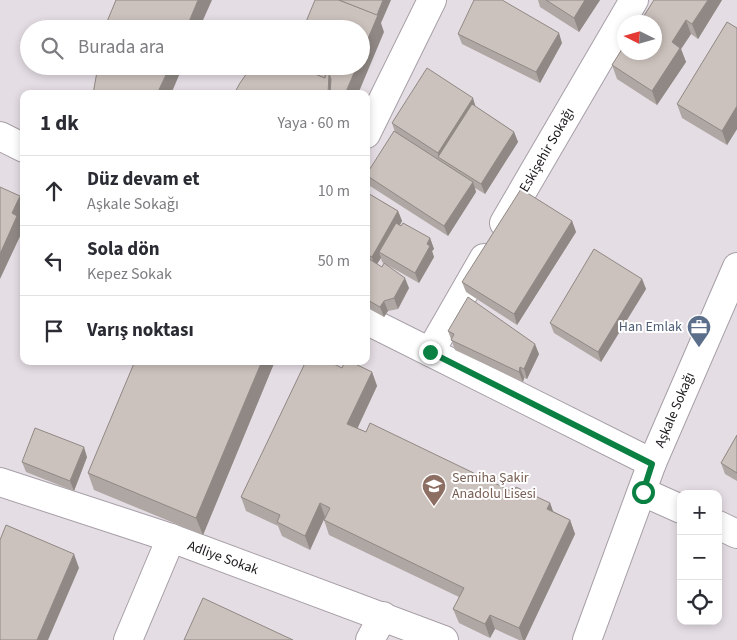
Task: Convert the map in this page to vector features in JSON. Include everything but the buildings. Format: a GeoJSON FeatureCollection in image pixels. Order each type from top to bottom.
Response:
{"type":"FeatureCollection","features":[{"type":"Feature","properties":{"kind":"street"},"geometry":{"type":"LineString","coordinates":[[370,126],[432,0]]}},
{"type":"Feature","properties":{"kind":"street","name":"Eskişehir Sokağı"},"geometry":{"type":"LineString","coordinates":[[430,352],[634,0]]}},
{"type":"Feature","properties":{"kind":"street"},"geometry":{"type":"LineString","coordinates":[[0,136],[20,146]]}},
{"type":"Feature","properties":{"kind":"street","name":"Aşkale Sokağı"},"geometry":{"type":"LineString","coordinates":[[587,640],[652,464],[737,267]]}},
{"type":"Feature","properties":{"kind":"street"},"geometry":{"type":"LineString","coordinates":[[370,322],[652,464]]}},
{"type":"Feature","properties":{"kind":"street","name":"Adliye Sokak"},"geometry":{"type":"LineString","coordinates":[[0,482],[171,538],[444,640]]}},
{"type":"Feature","properties":{"kind":"street"},"geometry":{"type":"LineString","coordinates":[[643,492],[677,507]]}},
{"type":"Feature","properties":{"kind":"street"},"geometry":{"type":"LineString","coordinates":[[722,528],[737,534]]}},
{"type":"Feature","properties":{"kind":"street"},"geometry":{"type":"LineString","coordinates":[[128,640],[171,538]]}},
{"type":"Feature","properties":{"kind":"street"},"geometry":{"type":"LineString","coordinates":[[370,640],[383,616]]}},
{"type":"Feature","properties":{"kind":"place","name":"Han Emlak"},"geometry":{"type":"Point","coordinates":[699,348]}},
{"type":"Feature","properties":{"kind":"place","name":"Semiha Şakir Anadolu Lisesi"},"geometry":{"type":"Point","coordinates":[434,507]}},
{"type":"Feature","properties":{"kind":"route"},"geometry":{"type":"LineString","coordinates":[[430,352],[652,464],[643,492]]}}]}
